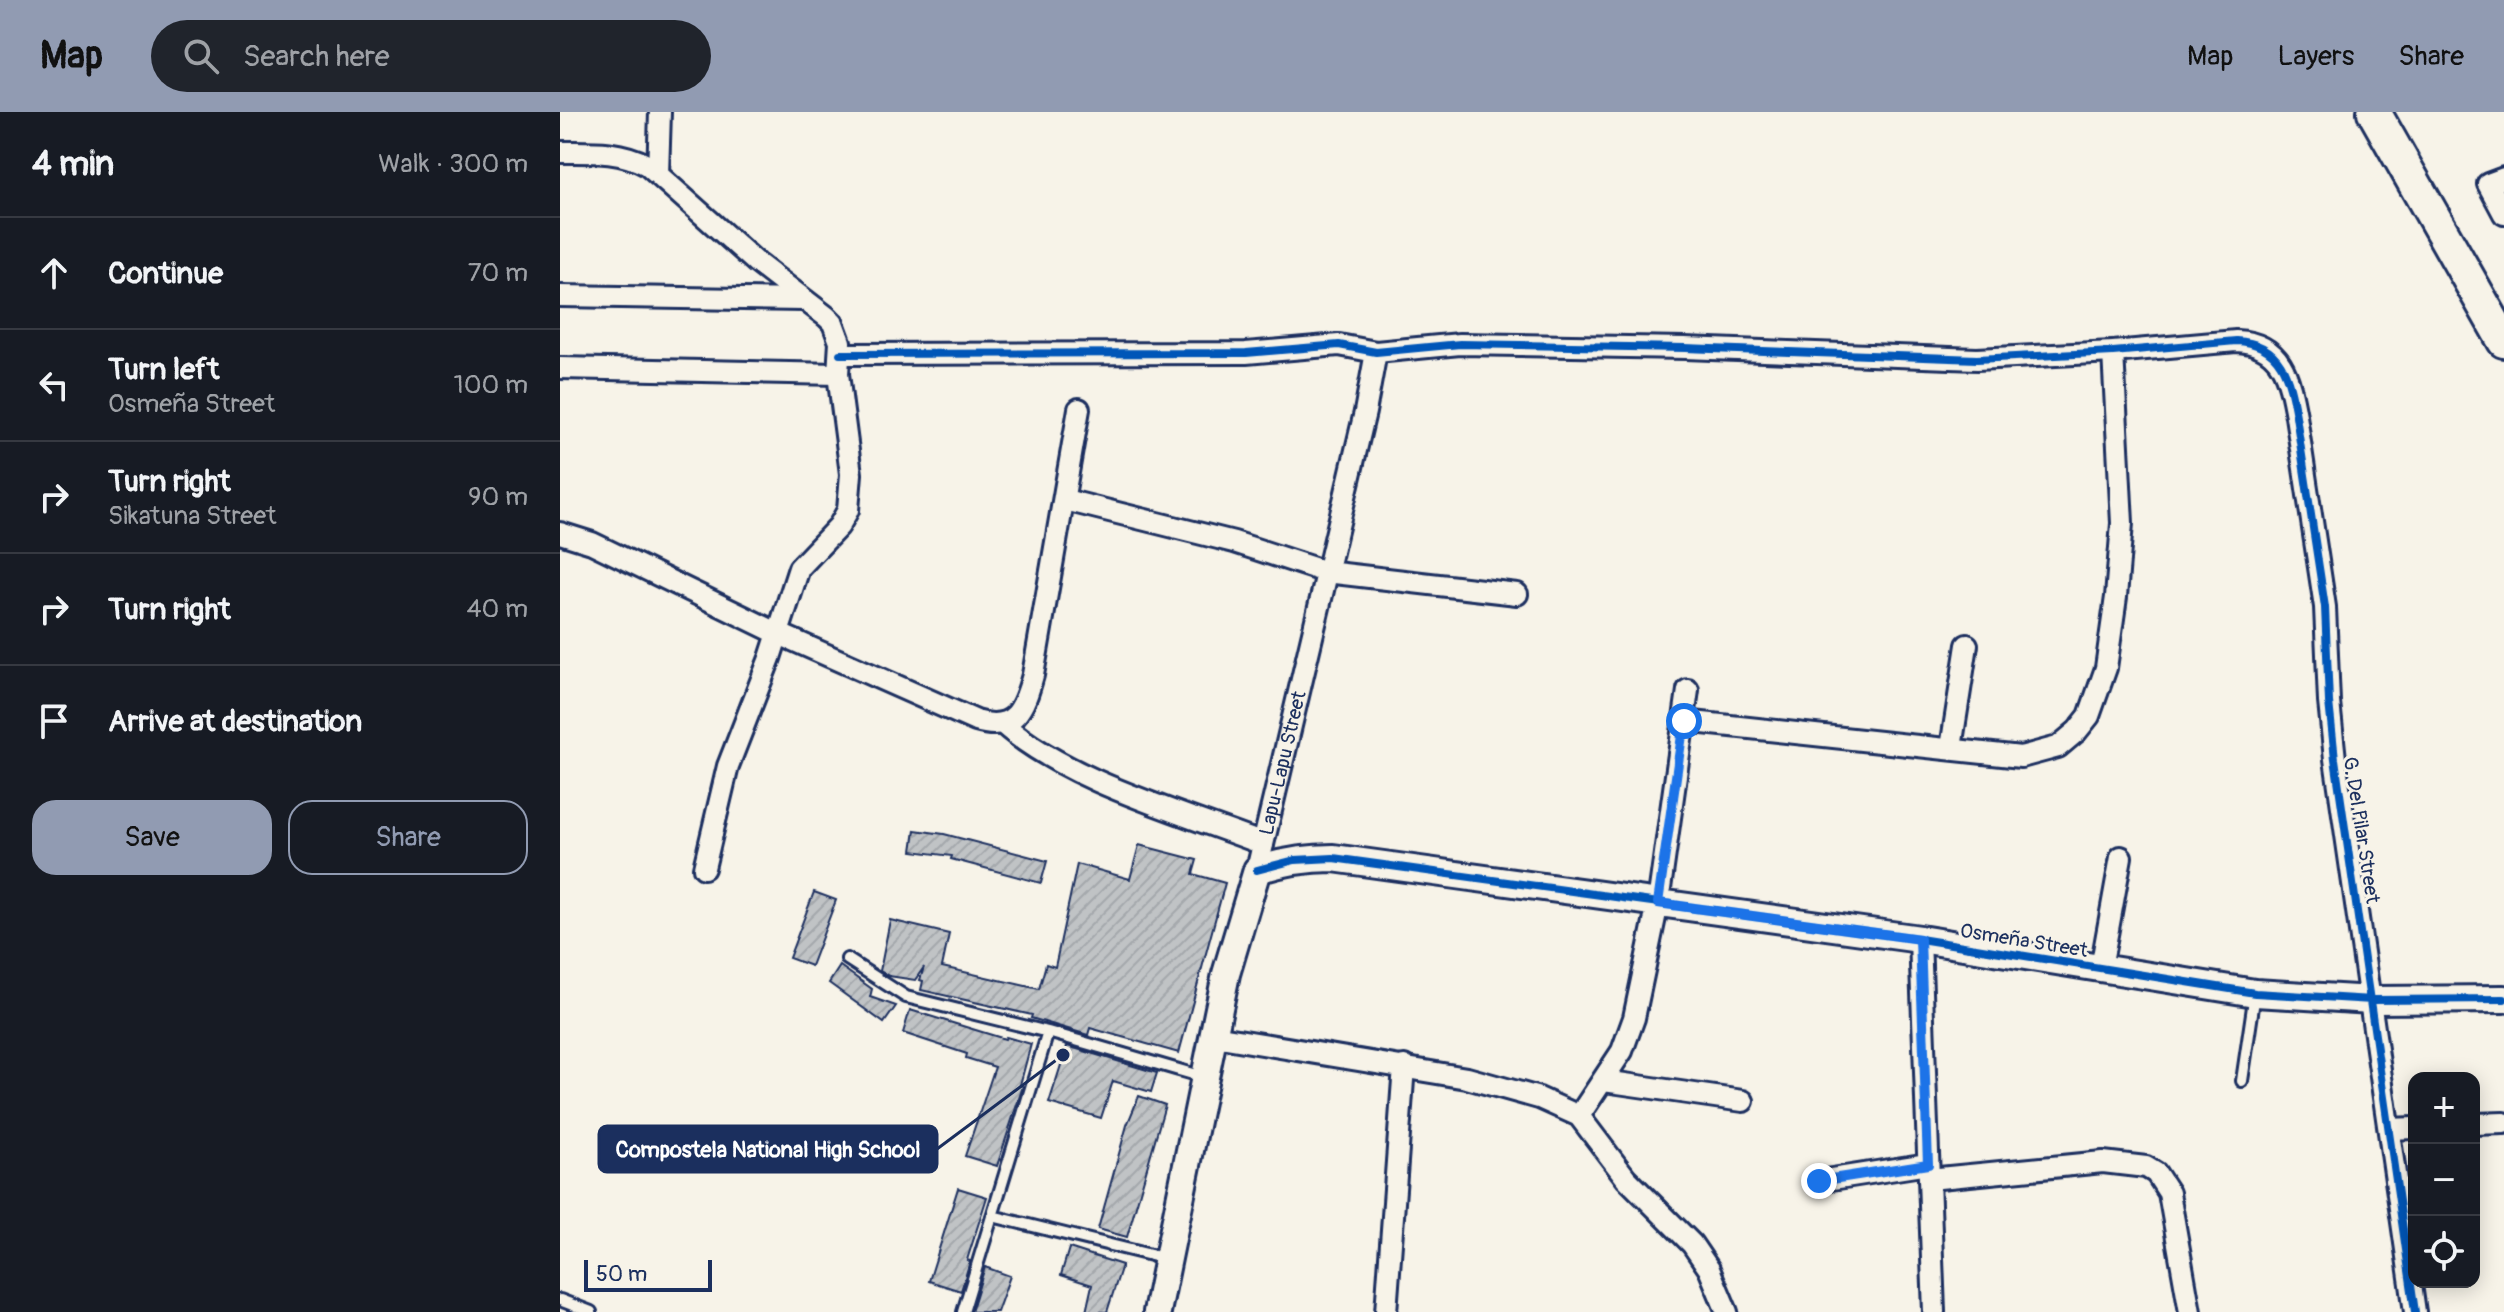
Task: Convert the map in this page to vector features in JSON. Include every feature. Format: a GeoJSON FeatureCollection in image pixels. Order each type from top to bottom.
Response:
{"type":"FeatureCollection","features":[{"type":"Feature","properties":{"kind":"main road"},"geometry":{"type":"LineString","coordinates":[[2374,112],[2504,341]]}},
{"type":"Feature","properties":{"kind":"street"},"geometry":{"type":"LineString","coordinates":[[658,174],[660,112]]}},
{"type":"Feature","properties":{"kind":"street"},"geometry":{"type":"LineString","coordinates":[[560,152],[607,152],[632,158],[658,174],[757,263],[833,323],[840,342],[839,364],[851,474],[848,510],[839,526],[799,568],[728,766],[704,868]]}},
{"type":"Feature","properties":{"kind":"street"},"geometry":{"type":"LineString","coordinates":[[2504,178],[2488,184],[2504,214]]}},
{"type":"Feature","properties":{"kind":"street"},"geometry":{"type":"LineString","coordinates":[[560,296],[804,300]]}},
{"type":"Feature","properties":{"kind":"street","name":"G. Del Pilar Street"},"geometry":{"type":"LineString","coordinates":[[2113,352],[2251,342],[2264,346],[2275,356],[2291,386],[2325,607],[2335,759],[2415,1312]]}},
{"type":"Feature","properties":{"kind":"street"},"geometry":{"type":"LineString","coordinates":[[560,368],[1246,353],[1339,345],[1376,352],[1460,344],[1977,359],[2113,352],[2122,523],[2116,597],[2106,668],[2098,696],[2089,716],[2077,731],[2058,747],[2021,757],[1684,721]]}},
{"type":"Feature","properties":{"kind":"street","name":"Lapu-Lapu Street"},"geometry":{"type":"LineString","coordinates":[[1157,1312],[1233,945],[1257,870],[1365,412],[1376,352]]}},
{"type":"Feature","properties":{"kind":"street"},"geometry":{"type":"LineString","coordinates":[[560,533],[592,543],[777,633],[976,721],[989,725],[1003,724],[1016,714],[1026,700],[1065,500],[1079,409]]}},
{"type":"Feature","properties":{"kind":"street"},"geometry":{"type":"LineString","coordinates":[[1065,500],[1234,542],[1326,572],[1517,594]]}},
{"type":"Feature","properties":{"kind":"street"},"geometry":{"type":"LineString","coordinates":[[1951,748],[1967,645]]}},
{"type":"Feature","properties":{"kind":"street"},"geometry":{"type":"LineString","coordinates":[[1579,1116],[1622,1051],[1634,1018],[1658,903],[1688,690]]}},
{"type":"Feature","properties":{"kind":"street"},"geometry":{"type":"LineString","coordinates":[[1003,724],[1023,742],[1056,761],[1263,844]]}},
{"type":"Feature","properties":{"kind":"street"},"geometry":{"type":"LineString","coordinates":[[2101,968],[2121,857]]}},
{"type":"Feature","properties":{"kind":"street","name":"Osmeña Street"},"geometry":{"type":"LineString","coordinates":[[1257,870],[1295,860],[1333,858],[1920,939],[2255,993],[2372,1000],[2504,999]]}},
{"type":"Feature","properties":{"kind":"street"},"geometry":{"type":"LineString","coordinates":[[1920,939],[1934,1312]]}},
{"type":"Feature","properties":{"kind":"street"},"geometry":{"type":"LineString","coordinates":[[1214,1036],[1404,1066],[1504,1087],[1579,1116],[1626,1178],[1692,1244],[1718,1287],[1727,1312]]}},
{"type":"Feature","properties":{"kind":"street"},"geometry":{"type":"LineString","coordinates":[[1386,1312],[1404,1066]]}},
{"type":"Feature","properties":{"kind":"street"},"geometry":{"type":"LineString","coordinates":[[1604,1081],[1743,1101]]}},
{"type":"Feature","properties":{"kind":"street"},"geometry":{"type":"LineString","coordinates":[[2480,1124],[2504,1123]]}},
{"type":"Feature","properties":{"kind":"street"},"geometry":{"type":"LineString","coordinates":[[2390,1129],[2408,1128]]}},
{"type":"Feature","properties":{"kind":"street"},"geometry":{"type":"LineString","coordinates":[[1819,1181],[1928,1171],[2103,1162],[2146,1167],[2156,1173],[2169,1193],[2190,1312]]}},
{"type":"Feature","properties":{"kind":"lane"},"geometry":{"type":"LineString","coordinates":[[847,959],[906,997],[1048,1032],[1205,1078]]}},
{"type":"Feature","properties":{"kind":"lane"},"geometry":{"type":"LineString","coordinates":[[2242,1081],[2255,993]]}},
{"type":"Feature","properties":{"kind":"lane"},"geometry":{"type":"LineString","coordinates":[[963,1312],[1048,1032]]}},
{"type":"Feature","properties":{"kind":"lane"},"geometry":{"type":"LineString","coordinates":[[992,1216],[1169,1259]]}},
{"type":"Feature","properties":{"kind":"lane"},"geometry":{"type":"LineString","coordinates":[[560,1300],[591,1312]]}},
{"type":"Feature","properties":{"kind":"building"},"geometry":{"type":"Polygon","coordinates":[[[915,830],[944,834],[1047,861],[1041,883],[951,859],[952,856],[912,851],[915,830]]]}},
{"type":"Feature","properties":{"kind":"building"},"geometry":{"type":"Polygon","coordinates":[[[1139,845],[1197,860],[1193,874],[1225,883],[1179,1053],[1090,1028],[1088,1035],[1031,1018],[1032,1015],[921,990],[924,967],[915,980],[889,976],[880,971],[890,920],[949,934],[942,967],[1039,989],[1046,964],[1055,967],[1077,864],[1130,879],[1139,845]]]}},
{"type":"Feature","properties":{"kind":"building"},"geometry":{"type":"Polygon","coordinates":[[[814,892],[836,900],[811,966],[789,958],[814,892]]]}},
{"type":"Feature","properties":{"kind":"building"},"geometry":{"type":"Polygon","coordinates":[[[840,966],[872,989],[870,997],[896,1006],[884,1023],[829,983],[840,966]]]}},
{"type":"Feature","properties":{"kind":"building"},"geometry":{"type":"Polygon","coordinates":[[[910,1010],[1031,1044],[1020,1085],[1023,1086],[997,1166],[965,1156],[995,1067],[966,1058],[967,1054],[903,1033],[910,1010]]]}},
{"type":"Feature","properties":{"kind":"building"},"geometry":{"type":"Polygon","coordinates":[[[1067,1046],[1157,1073],[1151,1092],[1113,1081],[1101,1118],[1049,1103],[1067,1046]]]}},
{"type":"Feature","properties":{"kind":"building"},"geometry":{"type":"Polygon","coordinates":[[[1139,1096],[1165,1105],[1127,1237],[1098,1229],[1127,1125],[1139,1096]]]}},
{"type":"Feature","properties":{"kind":"building"},"geometry":{"type":"Polygon","coordinates":[[[958,1188],[987,1197],[967,1260],[970,1261],[961,1291],[929,1281],[958,1188]]]}},
{"type":"Feature","properties":{"kind":"building"},"geometry":{"type":"Polygon","coordinates":[[[1069,1248],[1122,1265],[1107,1312],[1086,1312],[1092,1285],[1061,1275],[1069,1248]]]}},
{"type":"Feature","properties":{"kind":"building"},"geometry":{"type":"Polygon","coordinates":[[[985,1267],[1010,1276],[997,1312],[971,1312],[985,1267]]]}},
{"type":"Feature","properties":{"kind":"cycle path"},"geometry":{"type":"LineString","coordinates":[[840,354],[1246,353],[1339,345],[1376,352],[1460,344],[1685,348],[1977,359],[2113,352],[2236,341],[2264,348],[2281,365],[2296,416],[2325,607],[2335,759],[2415,1312]]}},
{"type":"Feature","properties":{"kind":"cycle path"},"geometry":{"type":"LineString","coordinates":[[1257,870],[1295,860],[1333,858],[1920,939],[2255,993],[2372,1000],[2504,999]]}},
{"type":"Feature","properties":{"kind":"place","name":"Compostela National High School"},"geometry":{"type":"Point","coordinates":[1063,1055]}},
{"type":"Feature","properties":{"kind":"route"},"geometry":{"type":"LineString","coordinates":[[1684,721],[1658,903],[1920,939],[1928,1164],[1819,1181]]}}]}
